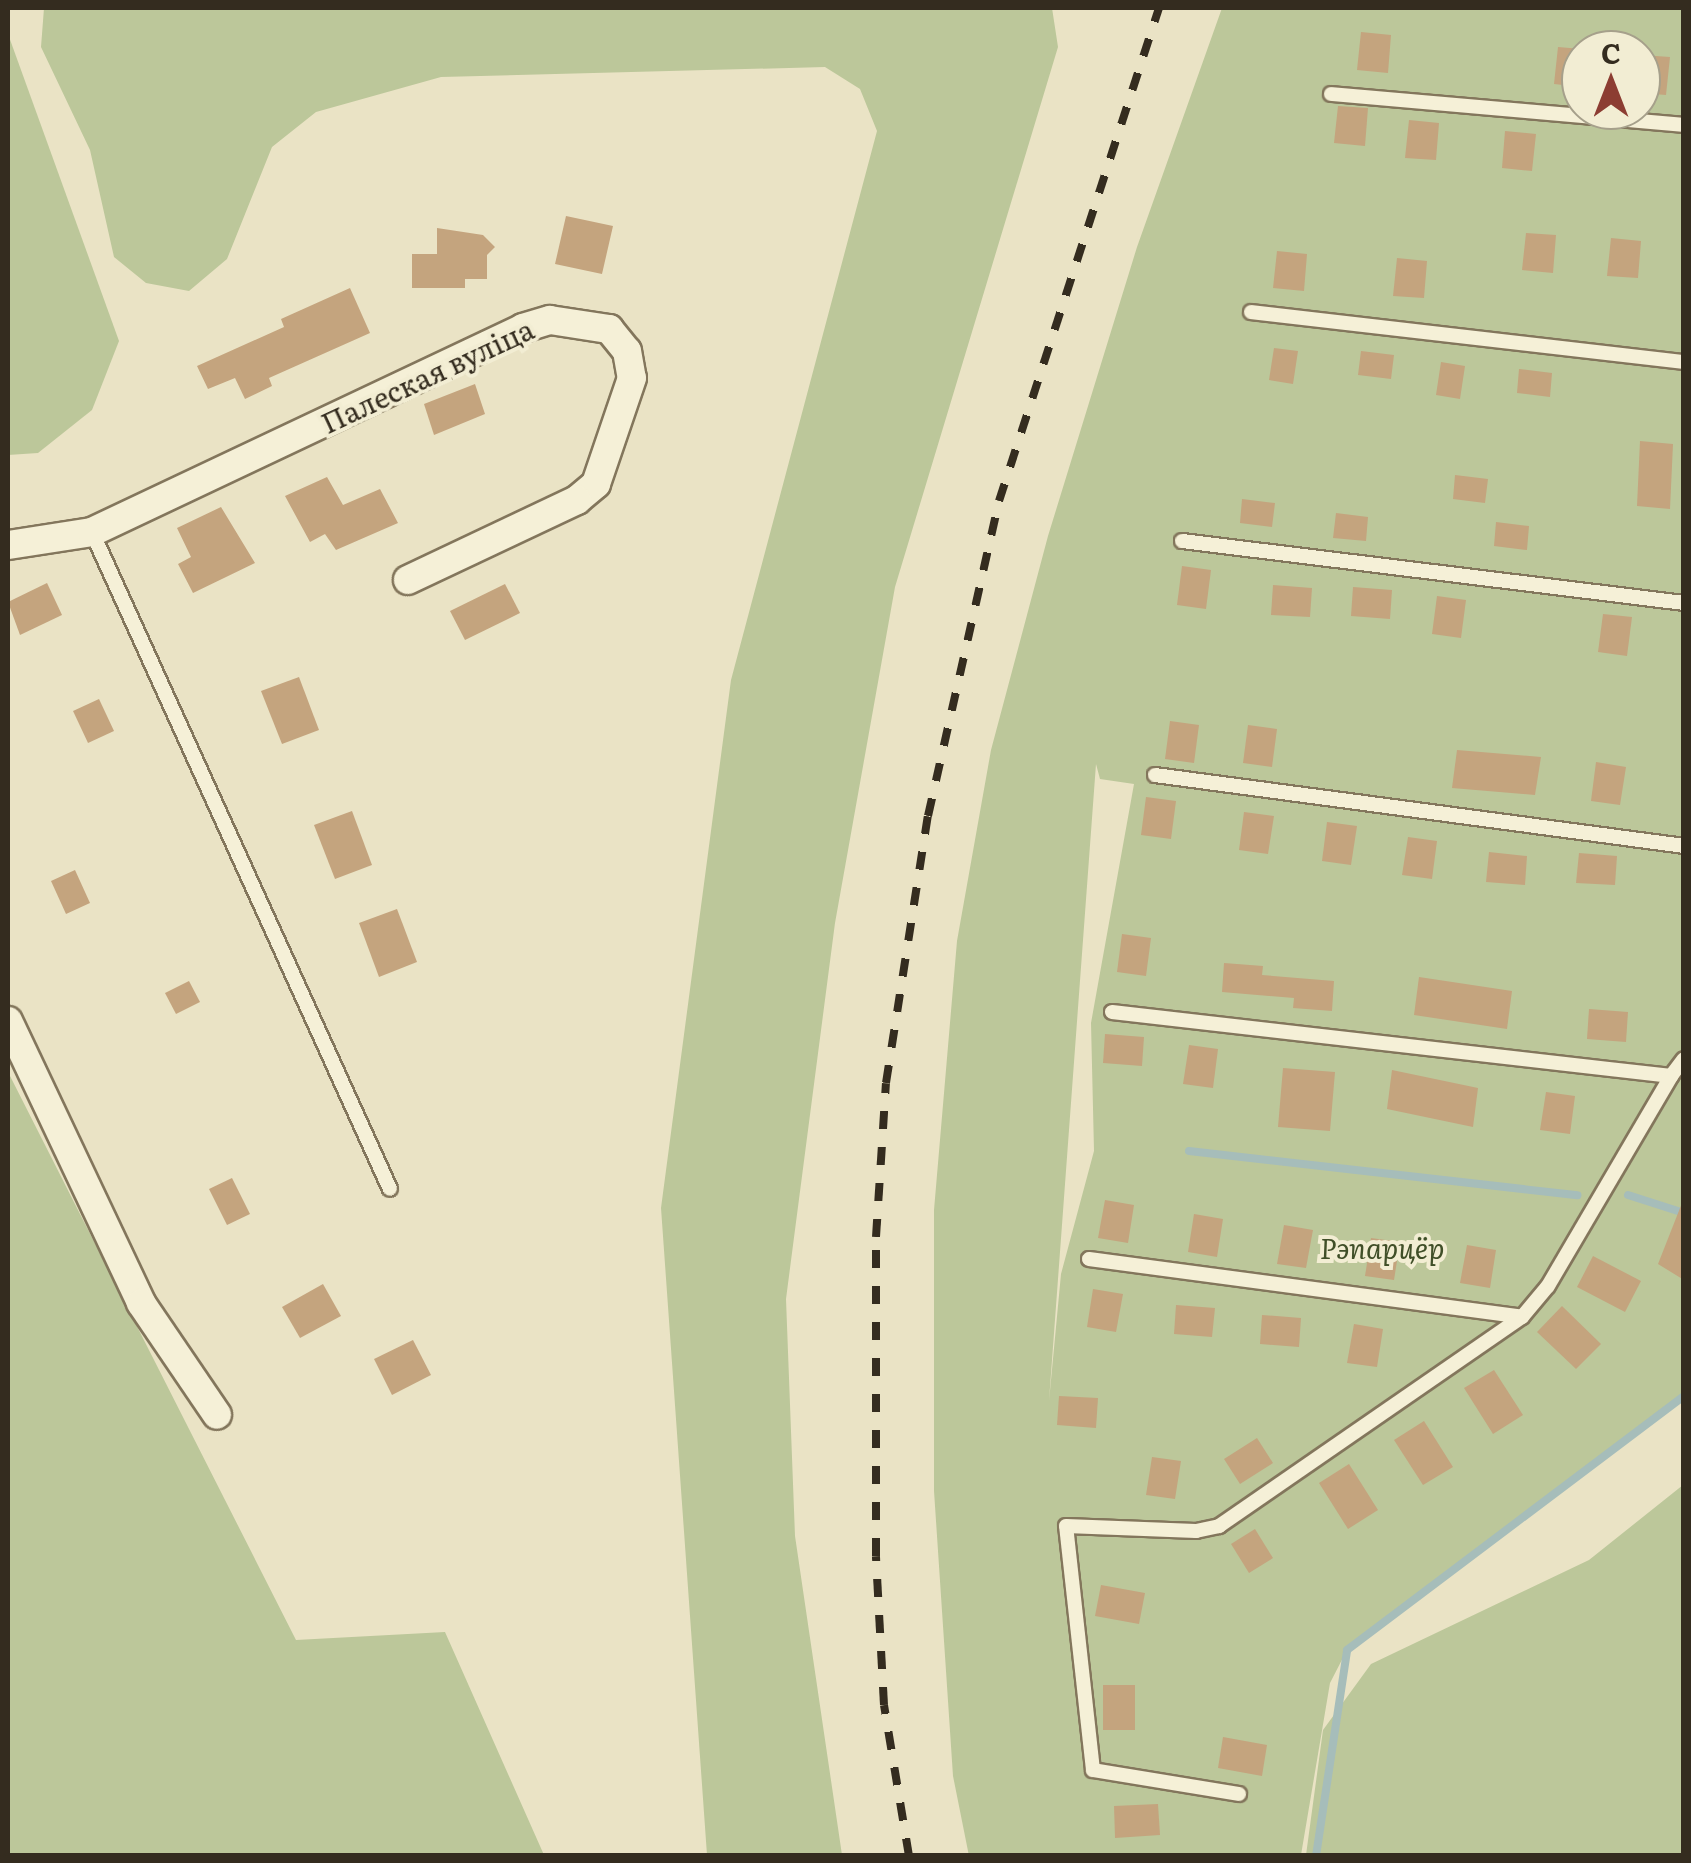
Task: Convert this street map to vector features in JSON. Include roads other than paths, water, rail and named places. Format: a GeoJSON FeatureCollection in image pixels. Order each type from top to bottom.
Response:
{"type":"FeatureCollection","features":[{"type":"Feature","properties":{"kind":"street","name":"Палеская вуліца"},"geometry":{"type":"LineString","coordinates":[[8,545],[92,532],[523,328],[550,320],[609,329],[627,351],[632,378],[596,484],[408,580]]}},
{"type":"Feature","properties":{"kind":"street"},"geometry":{"type":"LineString","coordinates":[[8,1022],[142,1302],[216,1415]]}},
{"type":"Feature","properties":{"kind":"lane"},"geometry":{"type":"LineString","coordinates":[[1331,94],[1684,125]]}},
{"type":"Feature","properties":{"kind":"lane"},"geometry":{"type":"LineString","coordinates":[[1251,312],[1684,362]]}},
{"type":"Feature","properties":{"kind":"lane"},"geometry":{"type":"LineString","coordinates":[[92,532],[390,1190]]}},
{"type":"Feature","properties":{"kind":"lane"},"geometry":{"type":"LineString","coordinates":[[1182,541],[1684,602]]}},
{"type":"Feature","properties":{"kind":"lane"},"geometry":{"type":"LineString","coordinates":[[1155,774],[1684,846]]}},
{"type":"Feature","properties":{"kind":"lane"},"geometry":{"type":"LineString","coordinates":[[1112,1012],[1671,1076]]}},
{"type":"Feature","properties":{"kind":"lane"},"geometry":{"type":"LineString","coordinates":[[1240,1794],[1093,1770],[1066,1526],[1196,1531],[1218,1526],[1522,1317],[1548,1286],[1684,1059]]}},
{"type":"Feature","properties":{"kind":"lane"},"geometry":{"type":"LineString","coordinates":[[1089,1259],[1522,1317]]}},
{"type":"Feature","properties":{"kind":"waterway"},"geometry":{"type":"LineString","coordinates":[[1189,1151],[1578,1195]]}},
{"type":"Feature","properties":{"kind":"waterway"},"geometry":{"type":"LineString","coordinates":[[1628,1195],[1684,1213]]}},
{"type":"Feature","properties":{"kind":"waterway"},"geometry":{"type":"LineString","coordinates":[[1316,1856],[1347,1650],[1684,1396]]}},
{"type":"Feature","properties":{"kind":"railway"},"geometry":{"type":"LineString","coordinates":[[909,1856],[884,1705],[876,1556],[876,1237],[886,1083],[928,816],[999,501],[1159,8]]}},
{"type":"Feature","properties":{"kind":"park label","name":"Рэпарцёр"},"geometry":{"type":"Point","coordinates":[1382,1247]}}]}
